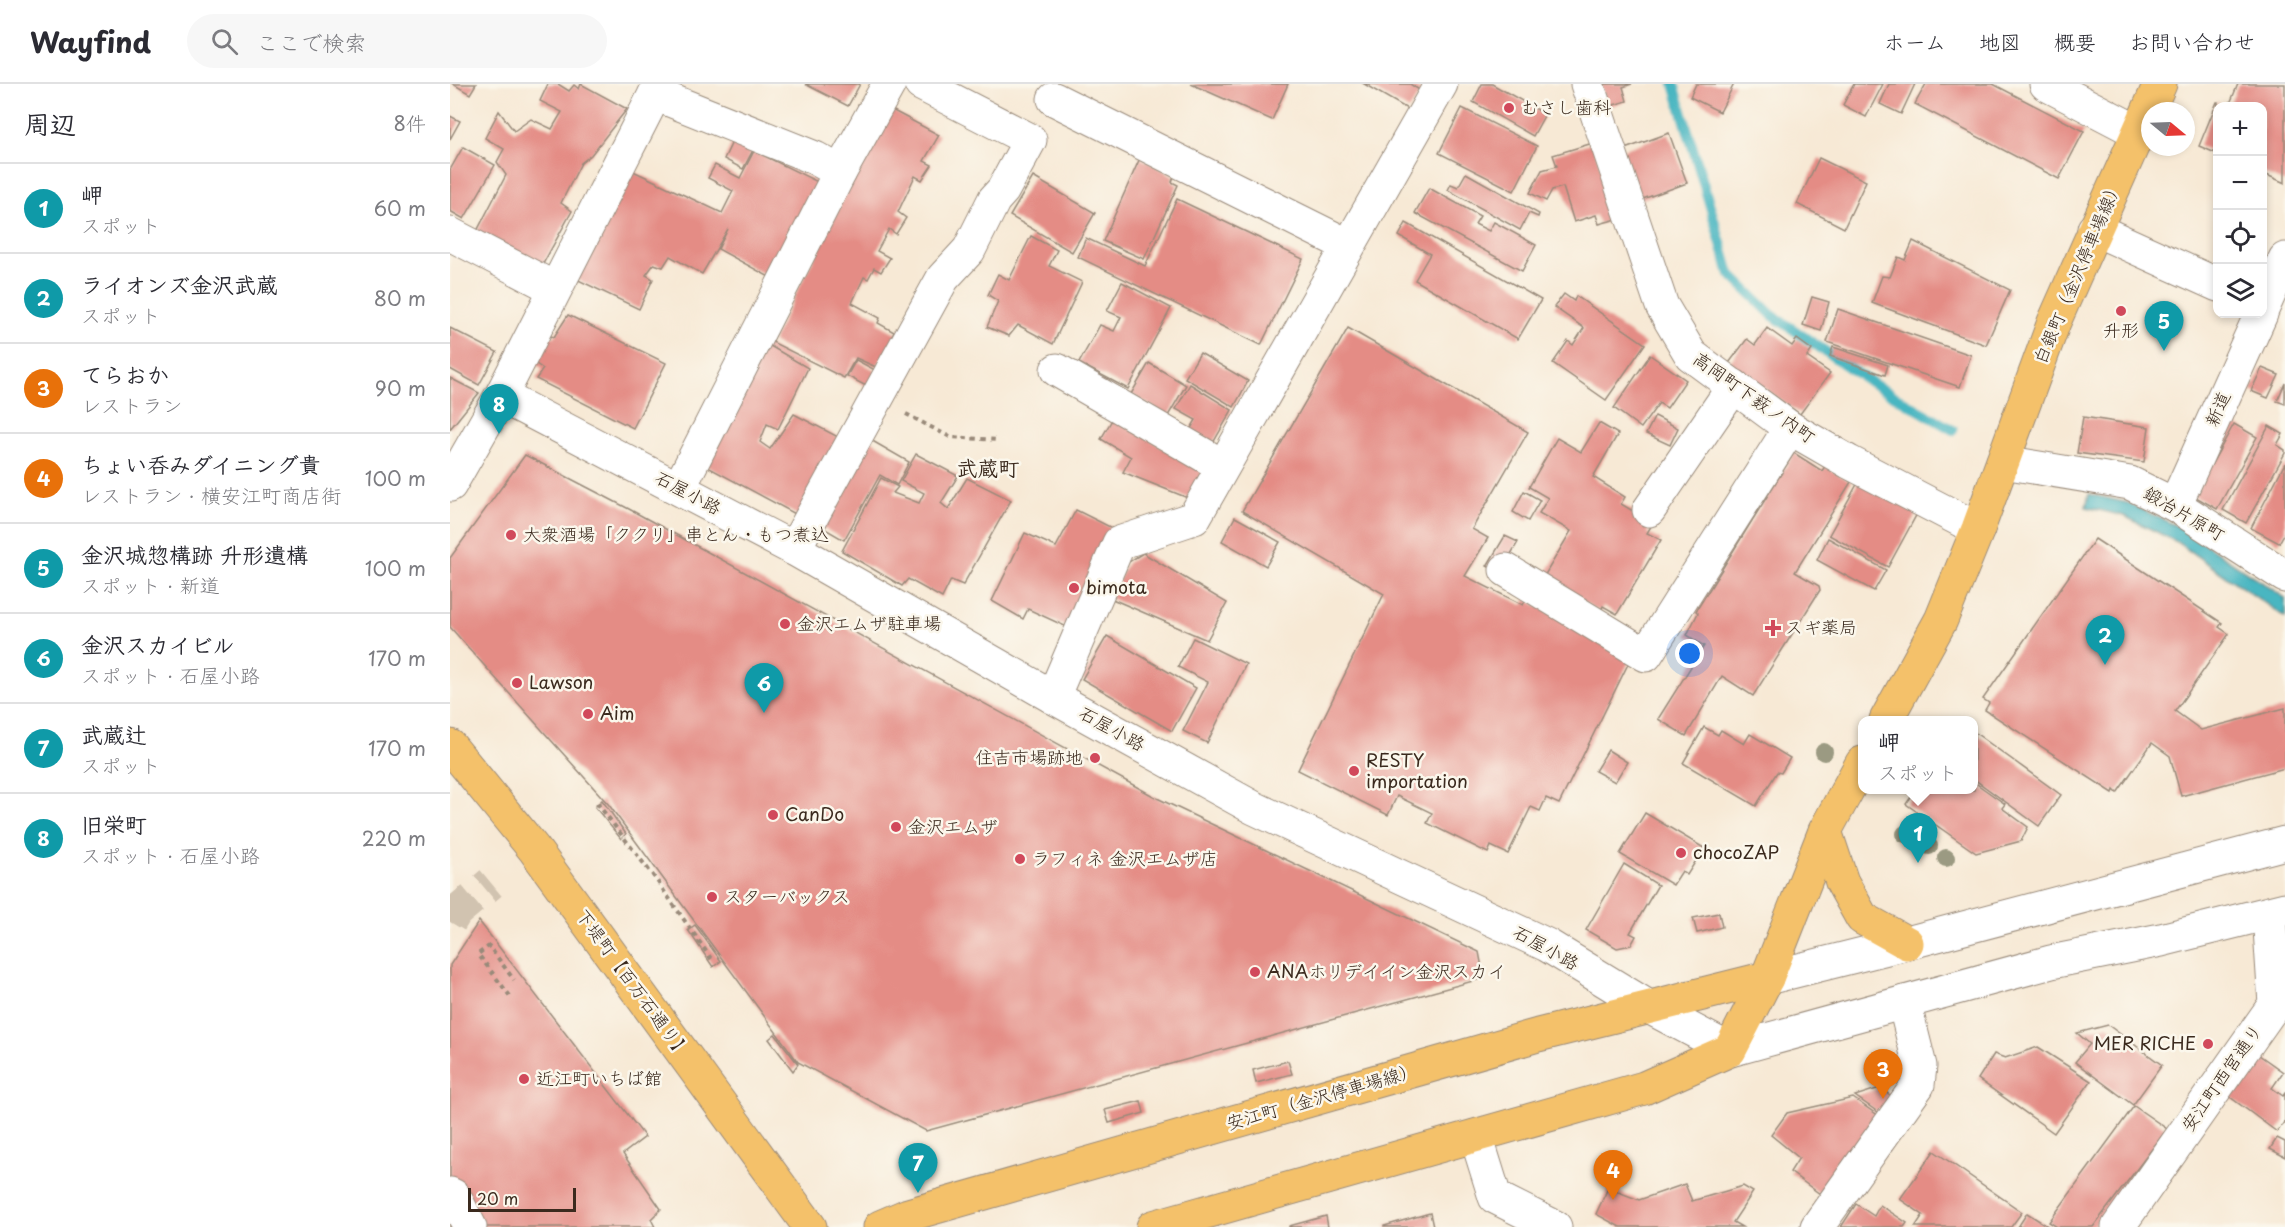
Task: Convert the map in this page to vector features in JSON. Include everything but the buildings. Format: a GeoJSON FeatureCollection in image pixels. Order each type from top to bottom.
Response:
{"type":"FeatureCollection","features":[{"type":"Feature","properties":{"kind":"main road","name":"白銀町（金沢停車場線）"},"geometry":{"type":"LineString","coordinates":[[2003,462],[2054,322],[2160,84]]}},
{"type":"Feature","properties":{"kind":"main road"},"geometry":{"type":"LineString","coordinates":[[1888,716],[1941,620],[2003,462]]}},
{"type":"Feature","properties":{"kind":"main road","name":"下堤町【百万石通り】"},"geometry":{"type":"LineString","coordinates":[[450,746],[534,849],[810,1227]]}},
{"type":"Feature","properties":{"kind":"main road"},"geometry":{"type":"LineString","coordinates":[[1153,1227],[1644,1088],[1730,1050],[1767,978],[1825,831],[1858,772]]}},
{"type":"Feature","properties":{"kind":"main road"},"geometry":{"type":"LineString","coordinates":[[1825,831],[1842,882],[1862,918],[1907,943]]}},
{"type":"Feature","properties":{"kind":"main road","name":"安江町（金沢停車場線）"},"geometry":{"type":"LineString","coordinates":[[880,1227],[920,1211],[1647,1006],[1767,978]]}},
{"type":"Feature","properties":{"kind":"street"},"geometry":{"type":"LineString","coordinates":[[680,488],[840,172],[890,84]]}},
{"type":"Feature","properties":{"kind":"street"},"geometry":{"type":"LineString","coordinates":[[921,84],[1030,140]]}},
{"type":"Feature","properties":{"kind":"street"},"geometry":{"type":"LineString","coordinates":[[1053,697],[1119,543],[1194,518],[1221,465],[1441,84]]}},
{"type":"Feature","properties":{"kind":"street","name":"高岡町下薮ノ内町"},"geometry":{"type":"LineString","coordinates":[[1587,84],[1662,306],[1690,355],[1790,428],[1849,462],[1978,529]]}},
{"type":"Feature","properties":{"kind":"street"},"geometry":{"type":"LineString","coordinates":[[2046,84],[2138,132]]}},
{"type":"Feature","properties":{"kind":"street"},"geometry":{"type":"LineString","coordinates":[[450,485],[501,396],[554,288],[658,89],[815,158],[840,172]]}},
{"type":"Feature","properties":{"kind":"street"},"geometry":{"type":"LineString","coordinates":[[794,549],[943,278],[975,240],[985,216],[1003,190],[1057,92],[1347,245]]}},
{"type":"Feature","properties":{"kind":"street"},"geometry":{"type":"LineString","coordinates":[[2094,229],[2213,283]]}},
{"type":"Feature","properties":{"kind":"street"},"geometry":{"type":"LineString","coordinates":[[450,234],[554,288]]}},
{"type":"Feature","properties":{"kind":"street","name":"新道"},"geometry":{"type":"LineString","coordinates":[[2267,298],[2285,259]]}},
{"type":"Feature","properties":{"kind":"street","name":"新道"},"geometry":{"type":"LineString","coordinates":[[2175,505],[2258,318]]}},
{"type":"Feature","properties":{"kind":"street"},"geometry":{"type":"LineString","coordinates":[[1057,370],[1221,465]]}},
{"type":"Feature","properties":{"kind":"street"},"geometry":{"type":"LineString","coordinates":[[1649,510],[1734,386]]}},
{"type":"Feature","properties":{"kind":"street","name":"石屋小路"},"geometry":{"type":"LineString","coordinates":[[501,396],[794,549],[1053,697],[1254,808],[1547,945],[1647,1006],[1730,1050]]}},
{"type":"Feature","properties":{"kind":"street"},"geometry":{"type":"LineString","coordinates":[[1506,570],[1646,655],[1790,428]]}},
{"type":"Feature","properties":{"kind":"street","name":"鍛冶片原町"},"geometry":{"type":"LineString","coordinates":[[2003,462],[2130,483],[2175,505],[2285,576]]}},
{"type":"Feature","properties":{"kind":"street"},"geometry":{"type":"LineString","coordinates":[[1767,978],[2285,843]]}},
{"type":"Feature","properties":{"kind":"street"},"geometry":{"type":"LineString","coordinates":[[1730,1050],[2051,962],[2161,940],[2277,911]]}},
{"type":"Feature","properties":{"kind":"street","name":"安江町西宮通り"},"geometry":{"type":"LineString","coordinates":[[2118,1227],[2275,1004],[2277,911]]}},
{"type":"Feature","properties":{"kind":"street"},"geometry":{"type":"LineString","coordinates":[[1817,1227],[1918,1085],[1920,1066],[1904,1002]]}},
{"type":"Feature","properties":{"kind":"street"},"geometry":{"type":"LineString","coordinates":[[1476,1136],[1495,1197],[1555,1227]]}},
{"type":"Feature","properties":{"kind":"street"},"geometry":{"type":"LineString","coordinates":[[450,1194],[454,1196],[470,1227]]}},
{"type":"Feature","properties":{"kind":"path"},"geometry":{"type":"LineString","coordinates":[[875,401],[896,409],[950,437],[997,440]]}},
{"type":"Feature","properties":{"kind":"path"},"geometry":{"type":"LineString","coordinates":[[597,803],[656,878],[712,960]]}},
{"type":"Feature","properties":{"kind":"path"},"geometry":{"type":"LineString","coordinates":[[510,996],[478,954],[489,946],[514,980]]}},
{"type":"Feature","properties":{"kind":"water"},"geometry":{"type":"Polygon","coordinates":[[[2089,494],[2128,503],[2183,529],[2285,598],[2285,617],[2175,541],[2124,516],[2086,507],[2089,494]]]}},
{"type":"Feature","properties":{"kind":"waterway"},"geometry":{"type":"LineString","coordinates":[[1674,84],[1730,274],[1772,315],[1872,383],[1953,430]]}},
{"type":"Feature","properties":{"kind":"tunnel"},"geometry":{"type":"LineString","coordinates":[[450,922],[456,912],[491,883]]}},
{"type":"Feature","properties":{"kind":"place","name":"むさし歯科"},"geometry":{"type":"Point","coordinates":[1509,108]}},
{"type":"Feature","properties":{"kind":"place","name":"升形"},"geometry":{"type":"Point","coordinates":[2121,311]}},
{"type":"Feature","properties":{"kind":"place","name":"金沢城惣構跡 升形遺構"},"geometry":{"type":"Point","coordinates":[2164,351]}},
{"type":"Feature","properties":{"kind":"place","name":"旧栄町"},"geometry":{"type":"Point","coordinates":[499,434]}},
{"type":"Feature","properties":{"kind":"place","name":"大衆酒場「ククリ」串とん・もつ煮込"},"geometry":{"type":"Point","coordinates":[511,535]}},
{"type":"Feature","properties":{"kind":"place","name":"bimota"},"geometry":{"type":"Point","coordinates":[1074,588]}},
{"type":"Feature","properties":{"kind":"place","name":"金沢エムザ駐車場"},"geometry":{"type":"Point","coordinates":[785,624]}},
{"type":"Feature","properties":{"kind":"place","name":"スギ薬局"},"geometry":{"type":"Point","coordinates":[1773,628]}},
{"type":"Feature","properties":{"kind":"place","name":"ライオンズ金沢武蔵"},"geometry":{"type":"Point","coordinates":[2105,665]}},
{"type":"Feature","properties":{"kind":"place","name":"Lawson"},"geometry":{"type":"Point","coordinates":[517,683]}},
{"type":"Feature","properties":{"kind":"place","name":"金沢スカイビル"},"geometry":{"type":"Point","coordinates":[764,713]}},
{"type":"Feature","properties":{"kind":"place","name":"Aim"},"geometry":{"type":"Point","coordinates":[588,714]}},
{"type":"Feature","properties":{"kind":"place","name":"住吉市場跡地"},"geometry":{"type":"Point","coordinates":[1095,758]}},
{"type":"Feature","properties":{"kind":"place","name":"RESTY importation"},"geometry":{"type":"Point","coordinates":[1354,771]}},
{"type":"Feature","properties":{"kind":"place","name":"CanDo"},"geometry":{"type":"Point","coordinates":[773,815]}},
{"type":"Feature","properties":{"kind":"place","name":"金沢エムザ"},"geometry":{"type":"Point","coordinates":[896,827]}},
{"type":"Feature","properties":{"kind":"place","name":"chocoZAP"},"geometry":{"type":"Point","coordinates":[1681,853]}},
{"type":"Feature","properties":{"kind":"place","name":"ラフィネ 金沢エムザ店"},"geometry":{"type":"Point","coordinates":[1020,859]}},
{"type":"Feature","properties":{"kind":"place","name":"岬"},"geometry":{"type":"Point","coordinates":[1918,863]}},
{"type":"Feature","properties":{"kind":"place","name":"スターバックス"},"geometry":{"type":"Point","coordinates":[712,897]}},
{"type":"Feature","properties":{"kind":"place","name":"ANAホリデイイン金沢スカイ"},"geometry":{"type":"Point","coordinates":[1255,972]}},
{"type":"Feature","properties":{"kind":"place","name":"MER RICHE"},"geometry":{"type":"Point","coordinates":[2208,1044]}},
{"type":"Feature","properties":{"kind":"place","name":"近江町いちば館"},"geometry":{"type":"Point","coordinates":[524,1079]}},
{"type":"Feature","properties":{"kind":"place","name":"てらおか"},"geometry":{"type":"Point","coordinates":[1883,1099]}},
{"type":"Feature","properties":{"kind":"place","name":"武蔵辻"},"geometry":{"type":"Point","coordinates":[918,1193]}},
{"type":"Feature","properties":{"kind":"place","name":"ちょい呑みダイニング貴"},"geometry":{"type":"Point","coordinates":[1613,1200]}},
{"type":"Feature","properties":{"kind":"district","name":"武蔵町"},"geometry":{"type":"Point","coordinates":[988,469]}}]}
